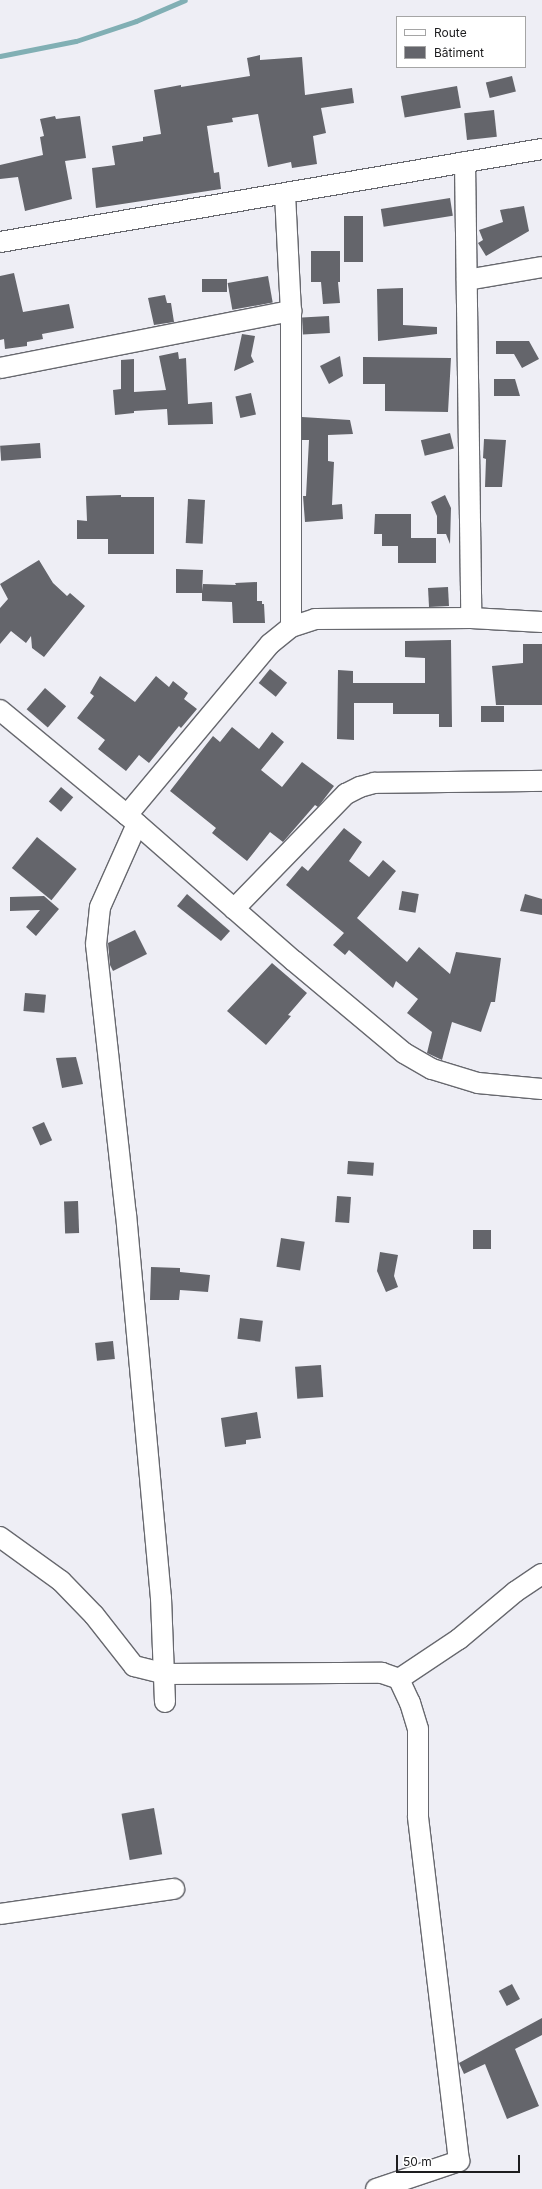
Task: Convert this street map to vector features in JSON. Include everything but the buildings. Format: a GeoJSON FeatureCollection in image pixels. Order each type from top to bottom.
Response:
{"type":"FeatureCollection","features":[{"type":"Feature","properties":{"kind":"street"},"geometry":{"type":"LineString","coordinates":[[0,242],[542,149]]}},
{"type":"Feature","properties":{"kind":"street"},"geometry":{"type":"LineString","coordinates":[[465,162],[471,618]]}},
{"type":"Feature","properties":{"kind":"street"},"geometry":{"type":"LineString","coordinates":[[285,194],[290,311],[291,627]]}},
{"type":"Feature","properties":{"kind":"street"},"geometry":{"type":"LineString","coordinates":[[467,280],[542,267]]}},
{"type":"Feature","properties":{"kind":"street"},"geometry":{"type":"LineString","coordinates":[[0,368],[290,311]]}},
{"type":"Feature","properties":{"kind":"street"},"geometry":{"type":"LineString","coordinates":[[165,1702],[161,1598],[127,1230],[96,944],[100,907],[132,819],[270,644],[291,627],[315,619],[471,618],[542,622]]}},
{"type":"Feature","properties":{"kind":"street"},"geometry":{"type":"LineString","coordinates":[[0,710],[132,819],[234,909],[404,1053],[432,1069],[478,1083],[542,1089]]}},
{"type":"Feature","properties":{"kind":"street"},"geometry":{"type":"LineString","coordinates":[[234,909],[346,794],[360,787],[374,783],[542,781]]}},
{"type":"Feature","properties":{"kind":"street"},"geometry":{"type":"LineString","coordinates":[[0,1537],[61,1581],[94,1615],[134,1666],[165,1674],[382,1673],[399,1679],[410,1703],[418,1729],[418,1816],[459,2161],[376,2189]]}},
{"type":"Feature","properties":{"kind":"street"},"geometry":{"type":"LineString","coordinates":[[399,1679],[459,1639],[515,1592],[542,1574]]}},
{"type":"Feature","properties":{"kind":"street"},"geometry":{"type":"LineString","coordinates":[[0,1914],[174,1888]]}},
{"type":"Feature","properties":{"kind":"waterway"},"geometry":{"type":"LineString","coordinates":[[0,56],[76,41],[136,21],[185,0]]}}]}
